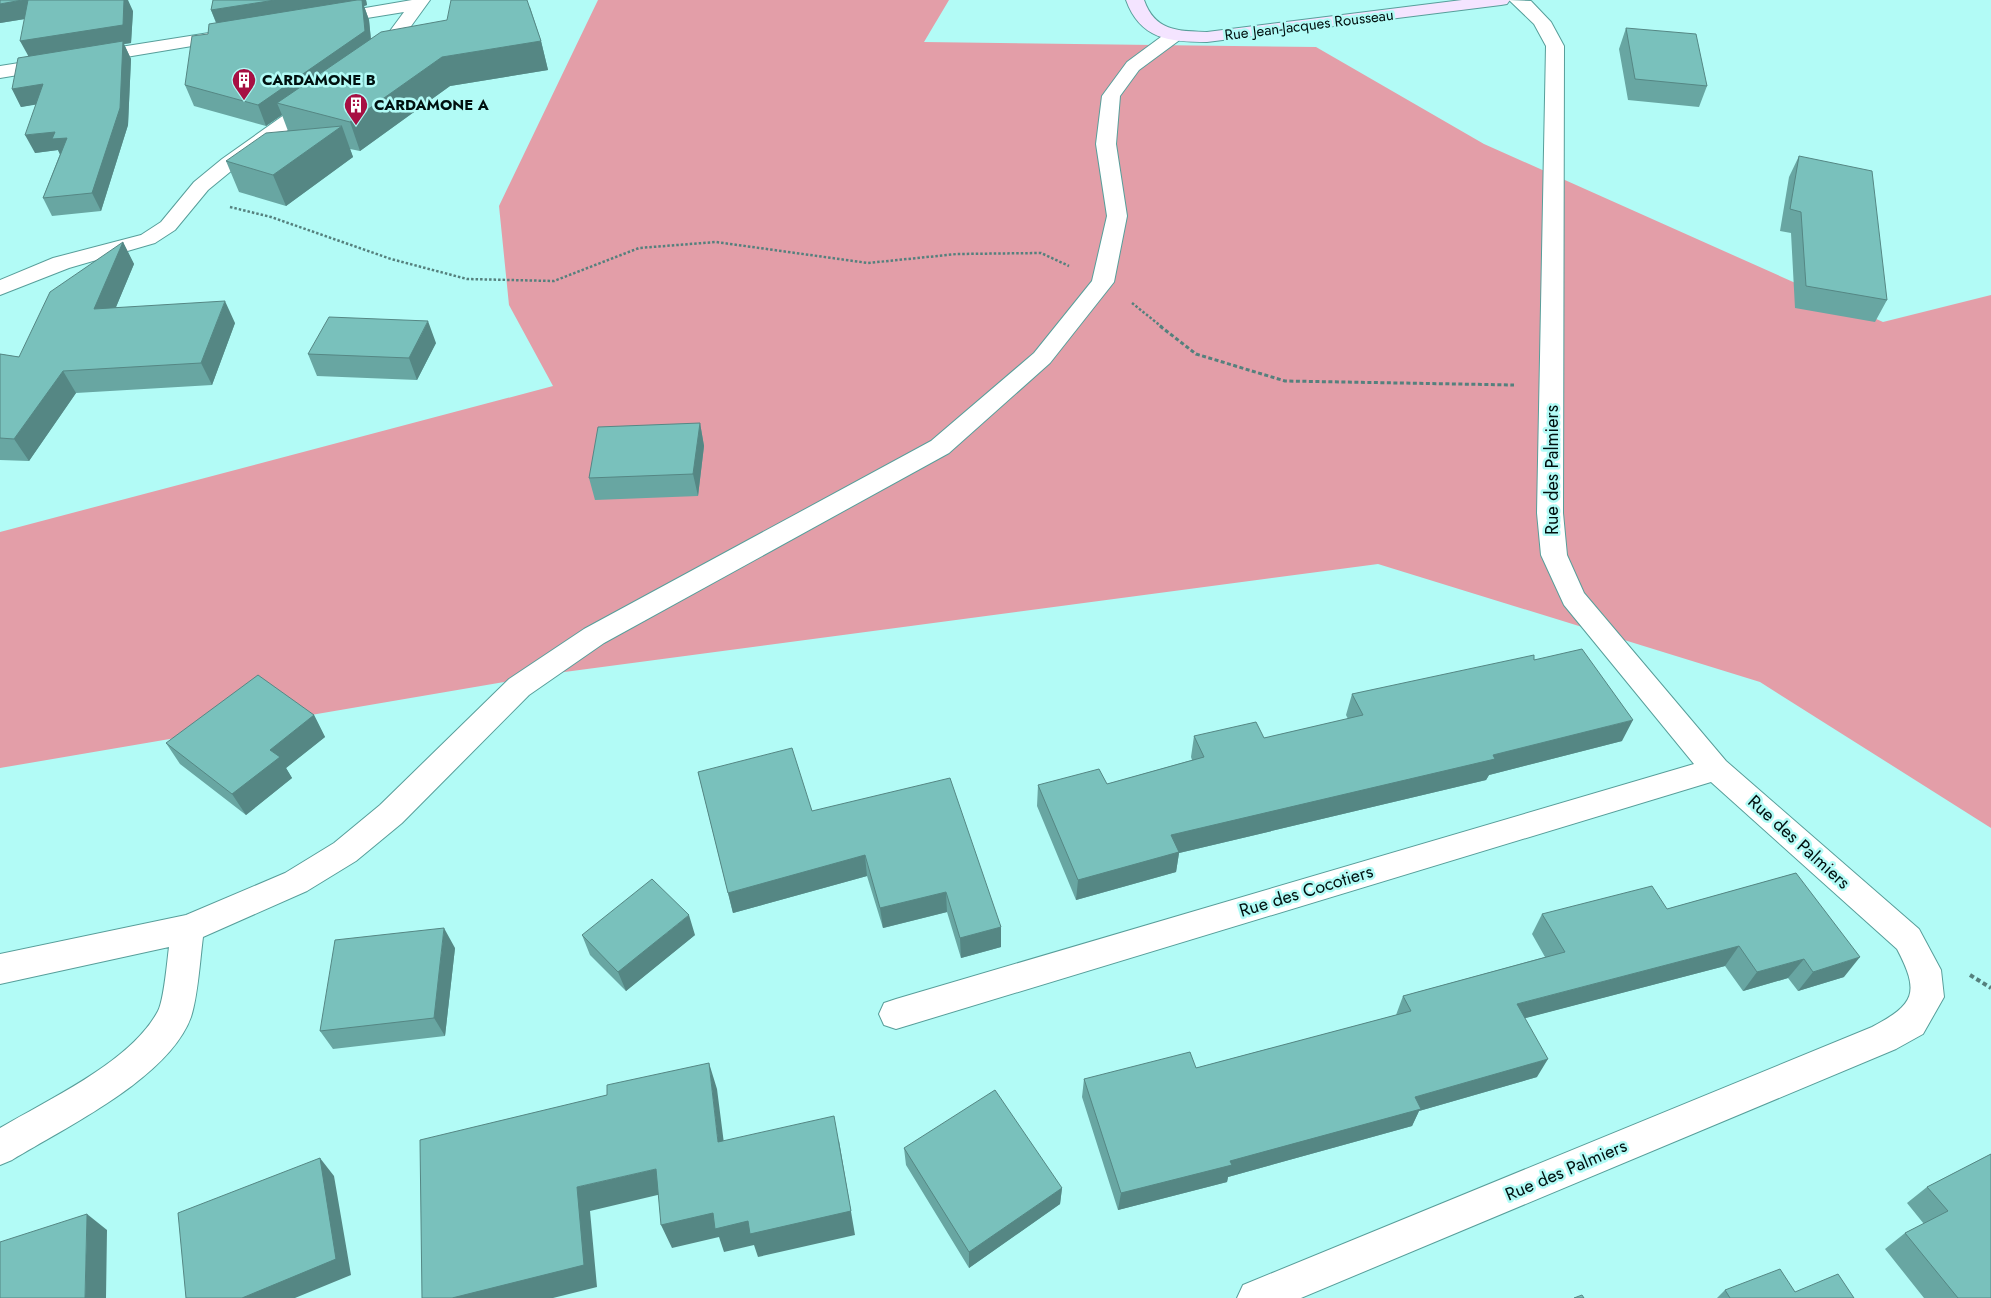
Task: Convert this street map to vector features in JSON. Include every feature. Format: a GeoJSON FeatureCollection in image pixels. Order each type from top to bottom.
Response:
{"type":"FeatureCollection","features":[{"type":"Feature","properties":{"kind":"main road","name":"Rue Jean-Jacques Rousseau"},"geometry":{"type":"LineString","coordinates":[[1135,0],[1137,11],[1150,27],[1175,35],[1201,38],[1501,0]]}},
{"type":"Feature","properties":{"kind":"street","name":"Rue des Palmiers"},"geometry":{"type":"LineString","coordinates":[[1256,1298],[1884,1038],[1911,1023],[1928,997],[1925,970],[1908,939],[1716,768],[1573,598],[1554,555],[1550,513],[1555,46],[1549,29],[1530,8],[1518,0]]}},
{"type":"Feature","properties":{"kind":"street"},"geometry":{"type":"LineString","coordinates":[[312,22],[420,2]]}},
{"type":"Feature","properties":{"kind":"street"},"geometry":{"type":"LineString","coordinates":[[367,66],[383,55],[420,2]]}},
{"type":"Feature","properties":{"kind":"street"},"geometry":{"type":"LineString","coordinates":[[0,72],[244,33]]}},
{"type":"Feature","properties":{"kind":"street"},"geometry":{"type":"LineString","coordinates":[[0,969],[188,928],[243,907],[296,882],[345,852],[391,814],[520,687],[562,656],[594,636],[940,447],[1042,358],[1103,282],[1117,216],[1106,144],[1111,96],[1133,66],[1175,35]]}},
{"type":"Feature","properties":{"kind":"street"},"geometry":{"type":"LineString","coordinates":[[0,288],[61,263],[148,239],[168,226],[201,186],[229,163],[334,89]]}},
{"type":"Feature","properties":{"kind":"street","name":"Rue des Cocotiers"},"geometry":{"type":"LineString","coordinates":[[896,1014],[1716,768]]}},
{"type":"Feature","properties":{"kind":"street"},"geometry":{"type":"LineString","coordinates":[[0,1148],[122,1074],[152,1047],[175,1015],[188,928]]}},
{"type":"Feature","properties":{"kind":"path"},"geometry":{"type":"LineString","coordinates":[[186,204],[223,205],[270,217],[391,259],[467,279],[554,281],[639,248],[716,242],[868,263],[958,254],[1040,252],[1103,282],[1196,354],[1285,381],[1552,386]]}},
{"type":"Feature","properties":{"kind":"shaded area"},"geometry":{"type":"Polygon","coordinates":[[[598,0],[949,0],[924,42],[1316,47],[1484,144],[1883,322],[1991,295],[1991,828],[1760,682],[1378,564],[557,673],[0,768],[0,532],[553,386],[509,305],[499,206],[598,0]]]}},
{"type":"Feature","properties":{"kind":"building"},"geometry":{"type":"Polygon","coordinates":[[[0,0],[22,0],[0,4],[0,0]]]}},
{"type":"Feature","properties":{"kind":"building"},"geometry":{"type":"Polygon","coordinates":[[[28,0],[124,0],[123,25],[20,41],[28,0]]]}},
{"type":"Feature","properties":{"kind":"building"},"geometry":{"type":"Polygon","coordinates":[[[213,0],[275,0],[211,10],[213,0]]]}},
{"type":"Feature","properties":{"kind":"building"},"geometry":{"type":"Polygon","coordinates":[[[362,0],[365,31],[258,105],[185,85],[192,36],[208,34],[209,24],[362,0]]]}},
{"type":"Feature","properties":{"kind":"building"},"geometry":{"type":"Polygon","coordinates":[[[451,0],[527,0],[541,41],[442,57],[350,122],[277,103],[381,32],[447,20],[451,0]]]}},
{"type":"Feature","properties":{"kind":"building"},"geometry":{"type":"Polygon","coordinates":[[[1626,28],[1696,34],[1707,86],[1635,79],[1626,28]]]}},
{"type":"Feature","properties":{"kind":"building"},"geometry":{"type":"Polygon","coordinates":[[[123,41],[120,108],[92,193],[43,198],[67,138],[52,139],[55,132],[25,135],[43,84],[12,89],[18,58],[123,41]]]}},
{"type":"Feature","properties":{"kind":"building"},"geometry":{"type":"Polygon","coordinates":[[[342,126],[273,175],[226,161],[266,133],[342,126]]]}},
{"type":"Feature","properties":{"kind":"building"},"geometry":{"type":"Polygon","coordinates":[[[1799,156],[1872,171],[1887,300],[1806,286],[1801,212],[1790,209],[1799,156]]]}},
{"type":"Feature","properties":{"kind":"building"},"geometry":{"type":"Polygon","coordinates":[[[123,242],[94,309],[225,301],[201,363],[63,371],[14,439],[0,438],[0,354],[19,357],[50,292],[123,242]]]}},
{"type":"Feature","properties":{"kind":"building"},"geometry":{"type":"Polygon","coordinates":[[[329,317],[428,321],[409,358],[308,354],[329,317]]]}},
{"type":"Feature","properties":{"kind":"building"},"geometry":{"type":"Polygon","coordinates":[[[700,423],[693,474],[589,478],[598,427],[700,423]]]}},
{"type":"Feature","properties":{"kind":"building"},"geometry":{"type":"Polygon","coordinates":[[[1582,649],[1633,720],[1493,755],[1495,759],[1171,835],[1179,852],[1078,880],[1038,785],[1099,769],[1107,784],[1204,757],[1194,736],[1256,722],[1264,738],[1363,715],[1352,694],[1534,655],[1534,660],[1582,649]]]}},
{"type":"Feature","properties":{"kind":"building"},"geometry":{"type":"Polygon","coordinates":[[[258,675],[314,715],[270,750],[280,757],[232,794],[166,743],[258,675]]]}},
{"type":"Feature","properties":{"kind":"building"},"geometry":{"type":"Polygon","coordinates":[[[792,748],[812,811],[950,778],[1001,927],[960,938],[946,892],[880,908],[865,855],[728,893],[698,772],[792,748]]]}},
{"type":"Feature","properties":{"kind":"building"},"geometry":{"type":"Polygon","coordinates":[[[1796,873],[1860,957],[1813,972],[1804,959],[1757,972],[1739,946],[1517,1004],[1548,1059],[1415,1097],[1421,1109],[1230,1161],[1232,1165],[1121,1193],[1084,1079],[1190,1052],[1196,1068],[1411,1011],[1403,996],[1565,952],[1542,914],[1652,886],[1667,909],[1796,873]]]}},
{"type":"Feature","properties":{"kind":"building"},"geometry":{"type":"Polygon","coordinates":[[[652,879],[689,915],[618,972],[582,935],[652,879]]]}},
{"type":"Feature","properties":{"kind":"building"},"geometry":{"type":"Polygon","coordinates":[[[444,928],[434,1018],[320,1031],[335,940],[444,928]]]}},
{"type":"Feature","properties":{"kind":"building"},"geometry":{"type":"Polygon","coordinates":[[[709,1063],[718,1142],[834,1116],[851,1211],[750,1234],[748,1221],[715,1229],[713,1213],[661,1225],[656,1169],[577,1187],[584,1265],[452,1298],[422,1298],[420,1140],[607,1095],[607,1085],[709,1063]]]}},
{"type":"Feature","properties":{"kind":"building"},"geometry":{"type":"Polygon","coordinates":[[[995,1090],[1062,1188],[969,1252],[904,1148],[995,1090]]]}},
{"type":"Feature","properties":{"kind":"building"},"geometry":{"type":"Polygon","coordinates":[[[1991,1154],[1991,1298],[1958,1298],[1905,1233],[1948,1211],[1927,1187],[1991,1154]]]}},
{"type":"Feature","properties":{"kind":"building"},"geometry":{"type":"Polygon","coordinates":[[[320,1158],[336,1259],[242,1298],[186,1298],[178,1213],[320,1158]]]}},
{"type":"Feature","properties":{"kind":"building"},"geometry":{"type":"Polygon","coordinates":[[[87,1214],[85,1298],[0,1298],[0,1242],[87,1214]]]}},
{"type":"Feature","properties":{"kind":"building"},"geometry":{"type":"Polygon","coordinates":[[[1780,1269],[1795,1292],[1838,1274],[1854,1298],[1730,1298],[1725,1290],[1780,1269]]]}},
{"type":"Feature","properties":{"kind":"place","name":"CARDAMONE B"},"geometry":{"type":"Point","coordinates":[244,101]}},
{"type":"Feature","properties":{"kind":"place","name":"CARDAMONE A"},"geometry":{"type":"Point","coordinates":[356,126]}}]}
